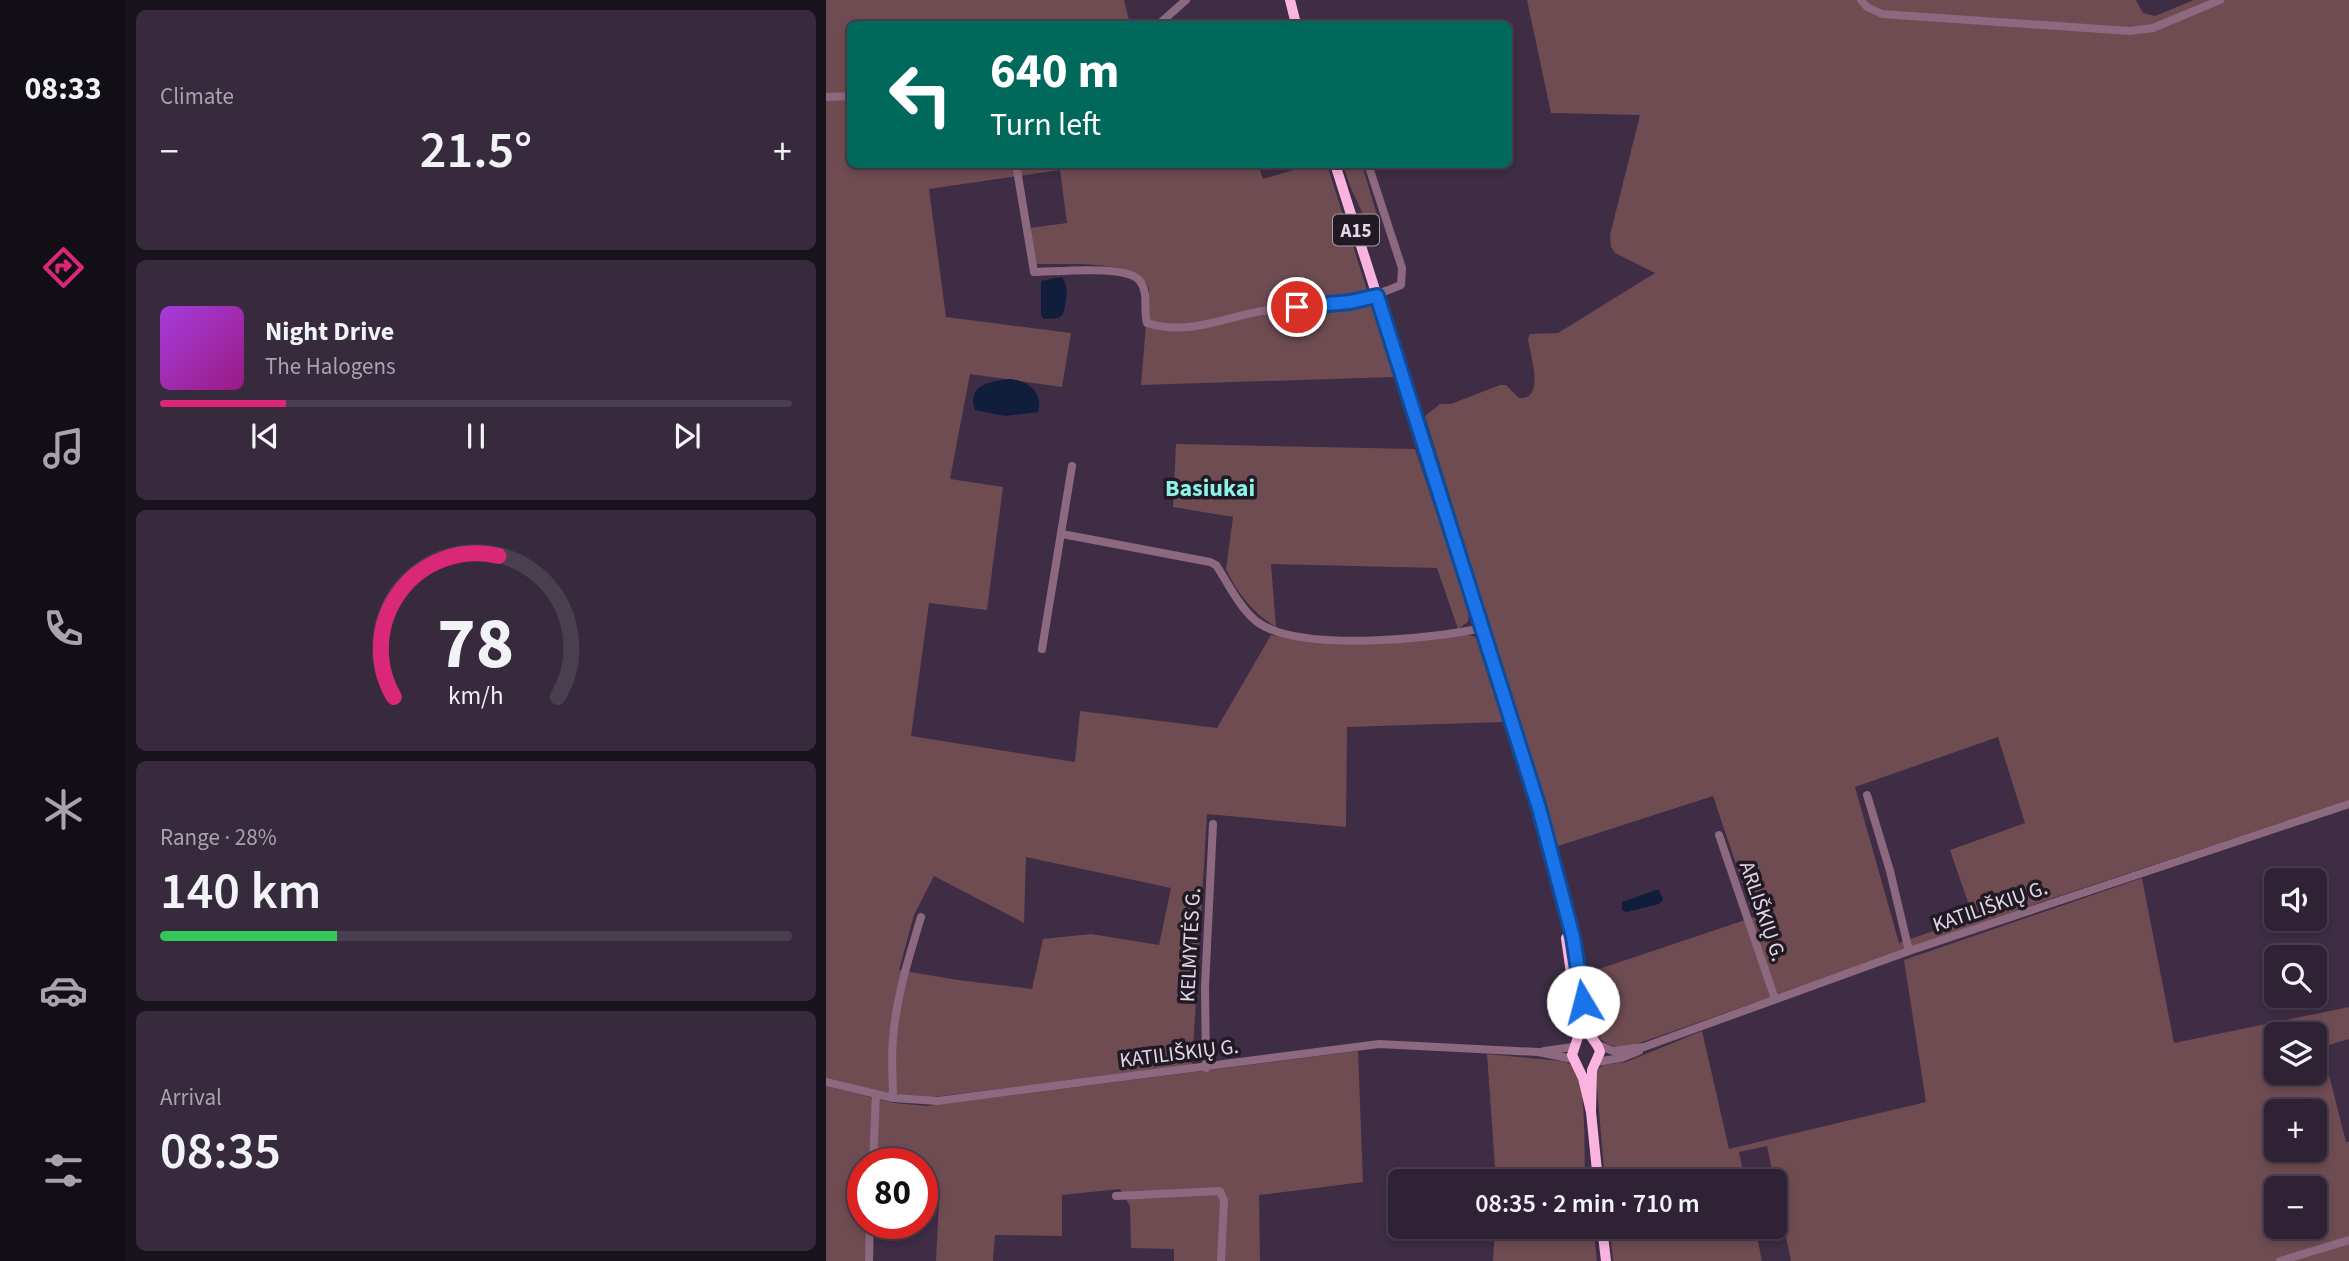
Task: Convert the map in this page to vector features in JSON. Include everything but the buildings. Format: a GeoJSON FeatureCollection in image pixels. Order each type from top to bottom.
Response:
{"type":"FeatureCollection","features":[{"type":"Feature","properties":{"kind":"highway"},"geometry":{"type":"LineString","coordinates":[[1290,0],[1295,21]]}},
{"type":"Feature","properties":{"kind":"highway","name":"A15"},"geometry":{"type":"LineString","coordinates":[[1336,168],[1539,808],[1573,937],[1586,1027],[1600,1056],[1595,1064],[1591,1112]]}},
{"type":"Feature","properties":{"kind":"highway","name":"A15"},"geometry":{"type":"LineString","coordinates":[[1566,915],[1565,929],[1578,1023],[1575,1054],[1591,1112],[1597,1169]]}},
{"type":"Feature","properties":{"kind":"highway"},"geometry":{"type":"LineString","coordinates":[[1594,1043],[1583,1039],[1575,1054],[1586,1067],[1595,1064]]}},
{"type":"Feature","properties":{"kind":"highway"},"geometry":{"type":"LineString","coordinates":[[1603,1239],[1606,1261]]}},
{"type":"Feature","properties":{"kind":"street"},"geometry":{"type":"LineString","coordinates":[[1163,21],[1186,0]]}},
{"type":"Feature","properties":{"kind":"street"},"geometry":{"type":"LineString","coordinates":[[1861,0],[1867,7],[1882,14],[2130,31],[2153,28],[2220,0]]}},
{"type":"Feature","properties":{"kind":"street"},"geometry":{"type":"LineString","coordinates":[[826,97],[847,96]]}},
{"type":"Feature","properties":{"kind":"street"},"geometry":{"type":"LineString","coordinates":[[1017,168],[1034,272],[1128,273],[1141,282],[1145,292],[1147,323],[1181,328],[1200,327],[1249,313],[1350,302],[1377,296],[1401,285],[1403,277],[1369,168]]}},
{"type":"Feature","properties":{"kind":"street"},"geometry":{"type":"LineString","coordinates":[[1042,649],[1072,466]]}},
{"type":"Feature","properties":{"kind":"street"},"geometry":{"type":"LineString","coordinates":[[1062,534],[1210,562],[1216,565],[1247,612],[1256,621],[1278,633],[1336,639],[1409,639],[1437,637],[1482,628]]}},
{"type":"Feature","properties":{"kind":"street"},"geometry":{"type":"LineString","coordinates":[[1867,796],[1890,871],[1909,951]]}},
{"type":"Feature","properties":{"kind":"street","name":"KATILIŠKIŲ G."},"geometry":{"type":"LineString","coordinates":[[1595,1064],[1630,1056],[1644,1047],[1909,951],[2349,804]]}},
{"type":"Feature","properties":{"kind":"street","name":"KELMYTĖS G."},"geometry":{"type":"LineString","coordinates":[[1206,1068],[1205,987],[1213,824]]}},
{"type":"Feature","properties":{"kind":"street","name":"ARLIŠKIŲ G."},"geometry":{"type":"LineString","coordinates":[[1719,835],[1775,999]]}},
{"type":"Feature","properties":{"kind":"street"},"geometry":{"type":"LineString","coordinates":[[893,1098],[895,1021],[904,974],[921,917]]}},
{"type":"Feature","properties":{"kind":"street","name":"KATILIŠKIŲ G."},"geometry":{"type":"LineString","coordinates":[[1594,1043],[1613,1051],[1644,1047]]}},
{"type":"Feature","properties":{"kind":"street","name":"KATILIŠKIŲ G."},"geometry":{"type":"LineString","coordinates":[[826,1082],[893,1098],[937,1101],[1379,1044],[1575,1054]]}},
{"type":"Feature","properties":{"kind":"street"},"geometry":{"type":"LineString","coordinates":[[874,1148],[876,1094]]}},
{"type":"Feature","properties":{"kind":"street"},"geometry":{"type":"LineString","coordinates":[[1116,1196],[1220,1191],[1224,1201],[1222,1261]]}},
{"type":"Feature","properties":{"kind":"street"},"geometry":{"type":"LineString","coordinates":[[869,1261],[870,1239]]}},
{"type":"Feature","properties":{"kind":"street"},"geometry":{"type":"LineString","coordinates":[[2280,1261],[2349,1240]]}},
{"type":"Feature","properties":{"kind":"shaded area"},"geometry":{"type":"Polygon","coordinates":[[[826,0],[1124,0],[1129,21],[847,21],[847,168],[1259,168],[1263,179],[1300,168],[1328,168],[1395,377],[1141,385],[1149,288],[1142,278],[1115,267],[1036,264],[1030,228],[1067,223],[1060,170],[929,189],[946,317],[1071,333],[1062,387],[970,374],[950,479],[1003,487],[987,610],[929,603],[911,736],[1075,762],[1080,711],[1217,728],[1271,635],[1341,643],[1419,641],[1473,636],[1481,643],[1503,722],[1347,727],[1346,827],[1207,814],[1192,1066],[924,1098],[901,1096],[826,1078],[826,0]],[[1026,857],[1024,923],[934,876],[914,915],[899,970],[1032,989],[1043,939],[1091,934],[1159,945],[1171,888],[1026,857]]]}},
{"type":"Feature","properties":{"kind":"shaded area"},"geometry":{"type":"Polygon","coordinates":[[[1527,0],[2136,0],[2143,13],[2155,16],[2194,0],[2349,0],[2349,800],[2041,902],[1631,1046],[1613,1046],[1600,1038],[1591,1029],[1590,972],[1754,917],[1713,796],[1558,846],[1425,416],[1440,404],[1451,404],[1500,385],[1506,385],[1519,398],[1527,397],[1534,384],[1528,339],[1530,334],[1558,333],[1655,273],[1615,253],[1611,247],[1610,235],[1640,115],[1551,113],[1527,0]],[[1998,737],[1855,787],[1899,943],[1973,917],[1950,850],[2025,823],[1998,737]]]}},
{"type":"Feature","properties":{"kind":"shaded area"},"geometry":{"type":"Polygon","coordinates":[[[1344,168],[1363,168],[1377,215],[1374,219],[1365,219],[1344,168]]]}},
{"type":"Feature","properties":{"kind":"shaded area"},"geometry":{"type":"Polygon","coordinates":[[[1176,444],[1415,449],[1469,610],[1468,622],[1458,629],[1437,568],[1271,564],[1276,627],[1247,602],[1226,569],[1233,517],[1173,507],[1176,444]]]}},
{"type":"Feature","properties":{"kind":"shaded area"},"geometry":{"type":"Polygon","coordinates":[[[2142,878],[2174,1043],[2264,1024],[2264,1085],[2327,1085],[2327,1067],[2346,1142],[2349,1142],[2349,1261],[1791,1261],[1786,1239],[1787,1169],[1772,1169],[1767,1146],[1739,1152],[1743,1169],[1604,1169],[1596,1071],[1603,1065],[1626,1062],[1702,1031],[1729,1149],[1926,1102],[1904,960],[2142,878]]]}},
{"type":"Feature","properties":{"kind":"shaded area"},"geometry":{"type":"Polygon","coordinates":[[[2349,1007],[2349,1039],[2327,1046],[2327,1022],[2276,1022],[2349,1007]]]}},
{"type":"Feature","properties":{"kind":"shaded area"},"geometry":{"type":"Polygon","coordinates":[[[1358,1051],[1363,1182],[1259,1195],[1260,1261],[1174,1261],[1174,1249],[1131,1248],[1130,1206],[1120,1189],[1062,1195],[1062,1236],[995,1235],[993,1261],[936,1261],[938,1148],[847,1148],[847,1239],[867,1239],[866,1261],[826,1261],[826,1086],[894,1103],[927,1106],[1358,1051]]]}},
{"type":"Feature","properties":{"kind":"shaded area"},"geometry":{"type":"Polygon","coordinates":[[[1487,1054],[1561,1061],[1573,1066],[1579,1080],[1583,1108],[1585,1169],[1495,1169],[1487,1054]]]}},
{"type":"Feature","properties":{"kind":"shaded area"},"geometry":{"type":"Polygon","coordinates":[[[1494,1239],[1594,1239],[1597,1261],[1493,1261],[1494,1239]]]}},
{"type":"Feature","properties":{"kind":"shaded area"},"geometry":{"type":"Polygon","coordinates":[[[1611,1239],[1757,1239],[1762,1261],[1613,1261],[1611,1239]]]}},
{"type":"Feature","properties":{"kind":"water"},"geometry":{"type":"Polygon","coordinates":[[[1062,277],[1067,290],[1063,314],[1059,318],[1044,319],[1041,316],[1041,281],[1062,277]]]}},
{"type":"Feature","properties":{"kind":"water"},"geometry":{"type":"Polygon","coordinates":[[[1010,379],[1023,382],[1037,393],[1038,412],[1005,416],[975,410],[973,402],[977,390],[988,383],[1010,379]]]}},
{"type":"Feature","properties":{"kind":"water"},"geometry":{"type":"Polygon","coordinates":[[[1659,890],[1663,900],[1659,904],[1626,912],[1622,910],[1622,902],[1659,890]]]}},
{"type":"Feature","properties":{"kind":"district","name":"Basiukai"},"geometry":{"type":"Point","coordinates":[1210,488]}},
{"type":"Feature","properties":{"kind":"route"},"geometry":{"type":"LineString","coordinates":[[1297,307],[1350,302],[1377,296],[1539,808],[1573,937],[1583,1002]]}}]}
